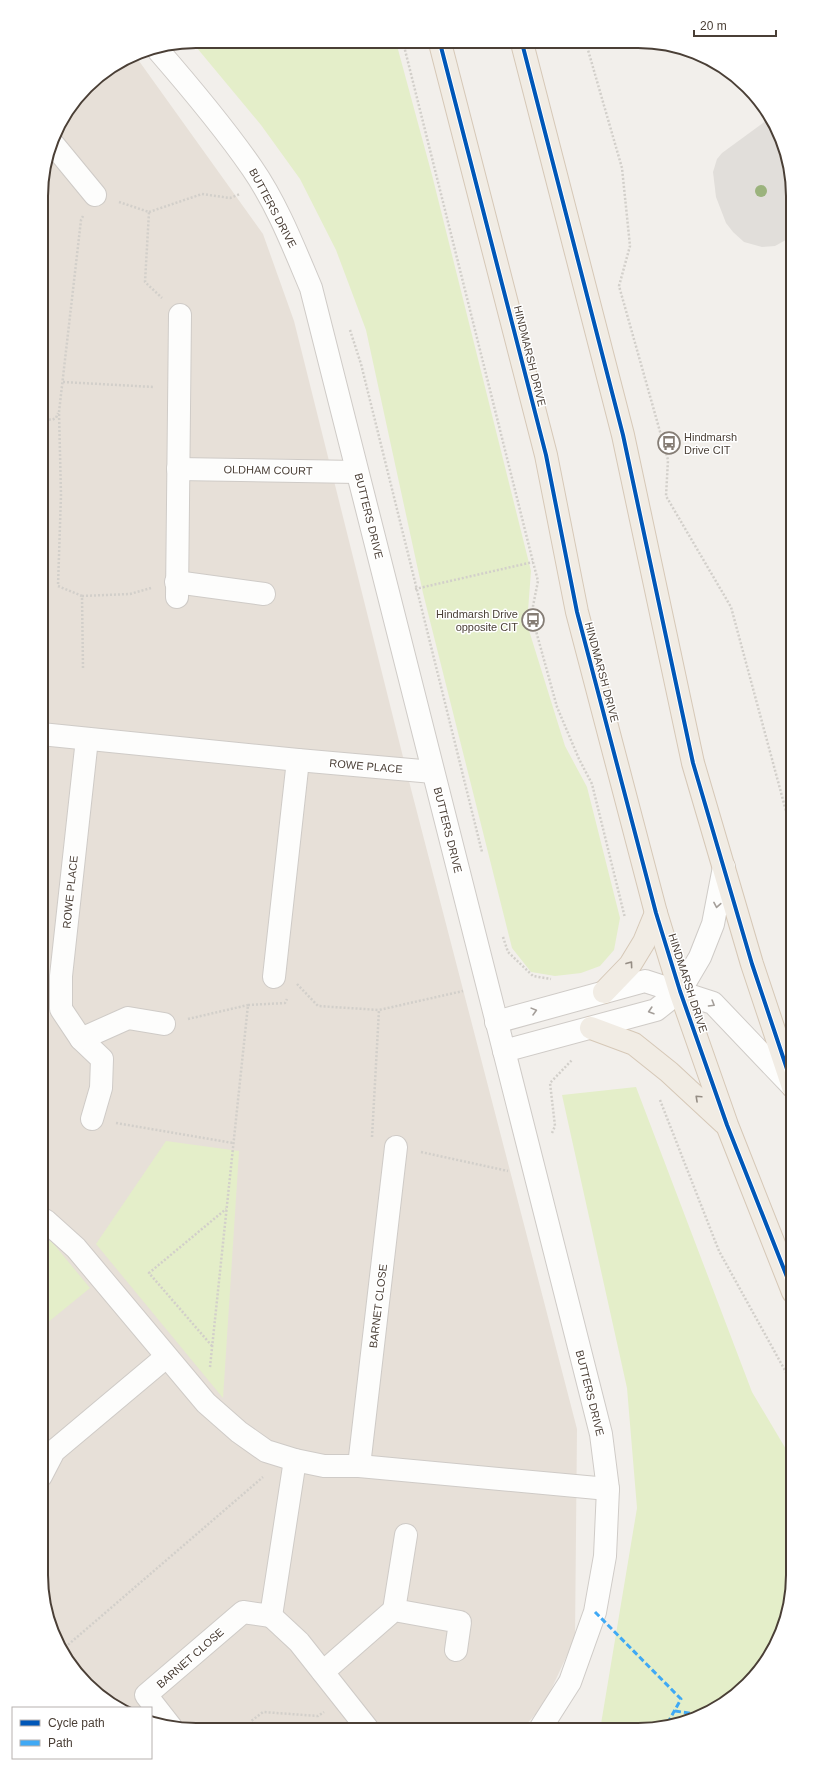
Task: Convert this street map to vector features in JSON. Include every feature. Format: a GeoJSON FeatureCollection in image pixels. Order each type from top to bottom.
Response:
{"type":"FeatureCollection","features":[{"type":"Feature","properties":{"kind":"main road","name":"HINDMARSH DRIVE"},"geometry":{"type":"LineString","coordinates":[[442,48],[546,455],[577,612],[656,913],[680,991],[727,1125],[786,1274]]}},
{"type":"Feature","properties":{"kind":"main road"},"geometry":{"type":"LineString","coordinates":[[523,48],[623,435],[694,763],[752,964],[786,1066]]}},
{"type":"Feature","properties":{"kind":"main road"},"geometry":{"type":"LineString","coordinates":[[604,992],[630,965],[644,942],[656,913]]}},
{"type":"Feature","properties":{"kind":"main road"},"geometry":{"type":"LineString","coordinates":[[591,1028],[634,1044],[670,1072],[727,1125]]}},
{"type":"Feature","properties":{"kind":"street","name":"BUTTERS DRIVE"},"geometry":{"type":"LineString","coordinates":[[161,52],[212,114],[253,169],[285,226],[311,288],[601,1434],[608,1489],[605,1556],[595,1612],[570,1682],[544,1723]]}},
{"type":"Feature","properties":{"kind":"street"},"geometry":{"type":"LineString","coordinates":[[56,149],[95,195]]}},
{"type":"Feature","properties":{"kind":"street"},"geometry":{"type":"LineString","coordinates":[[180,315],[176,590],[264,594]]}},
{"type":"Feature","properties":{"kind":"street","name":"OLDHAM COURT"},"geometry":{"type":"LineString","coordinates":[[178,469],[358,472]]}},
{"type":"Feature","properties":{"kind":"street","name":"ROWE PLACE"},"geometry":{"type":"LineString","coordinates":[[48,735],[433,772]]}},
{"type":"Feature","properties":{"kind":"street","name":"ROWE PLACE"},"geometry":{"type":"LineString","coordinates":[[87,739],[61,976],[61,1009],[81,1040],[102,1059],[101,1088],[92,1119]]}},
{"type":"Feature","properties":{"kind":"street"},"geometry":{"type":"LineString","coordinates":[[274,977],[298,760]]}},
{"type":"Feature","properties":{"kind":"street"},"geometry":{"type":"LineString","coordinates":[[504,1051],[656,1010],[680,991],[700,957],[713,924],[724,867]]}},
{"type":"Feature","properties":{"kind":"street"},"geometry":{"type":"LineString","coordinates":[[496,1022],[645,981],[680,991],[713,1003],[786,1080]]}},
{"type":"Feature","properties":{"kind":"street"},"geometry":{"type":"LineString","coordinates":[[81,1040],[128,1018],[164,1024]]}},
{"type":"Feature","properties":{"kind":"street","name":"BARNET CLOSE"},"geometry":{"type":"LineString","coordinates":[[359,1466],[396,1147]]}},
{"type":"Feature","properties":{"kind":"street"},"geometry":{"type":"LineString","coordinates":[[48,1223],[76,1248],[206,1403],[244,1436],[266,1450],[291,1459],[324,1466],[359,1466],[608,1489]]}},
{"type":"Feature","properties":{"kind":"street"},"geometry":{"type":"LineString","coordinates":[[48,1463],[54,1451],[166,1357]]}},
{"type":"Feature","properties":{"kind":"street"},"geometry":{"type":"LineString","coordinates":[[291,1459],[271,1616],[299,1642],[363,1723]]}},
{"type":"Feature","properties":{"kind":"street"},"geometry":{"type":"LineString","coordinates":[[323,1672],[394,1610],[406,1535]]}},
{"type":"Feature","properties":{"kind":"street"},"geometry":{"type":"LineString","coordinates":[[394,1610],[460,1622],[456,1650]]}},
{"type":"Feature","properties":{"kind":"street","name":"BARNET CLOSE"},"geometry":{"type":"LineString","coordinates":[[165,1720],[146,1695],[243,1612],[271,1616]]}},
{"type":"Feature","properties":{"kind":"path"},"geometry":{"type":"LineString","coordinates":[[405,48],[534,562],[538,581],[533,606],[534,620],[557,707],[579,759],[592,784],[626,921]]}},
{"type":"Feature","properties":{"kind":"path"},"geometry":{"type":"LineString","coordinates":[[587,48],[622,168],[630,246],[620,286],[668,460],[666,496],[731,607],[786,811]]}},
{"type":"Feature","properties":{"kind":"path"},"geometry":{"type":"LineString","coordinates":[[130,594],[82,596],[58,586],[61,495],[59,412],[81,220],[95,195],[149,212],[202,194],[230,198]]}},
{"type":"Feature","properties":{"kind":"path"},"geometry":{"type":"LineString","coordinates":[[149,212],[144,282],[180,315]]}},
{"type":"Feature","properties":{"kind":"path"},"geometry":{"type":"LineString","coordinates":[[63,382],[179,388]]}},
{"type":"Feature","properties":{"kind":"path"},"geometry":{"type":"LineString","coordinates":[[48,419],[52,420],[56,418],[59,412]]}},
{"type":"Feature","properties":{"kind":"path"},"geometry":{"type":"LineString","coordinates":[[417,589],[534,562]]}},
{"type":"Feature","properties":{"kind":"path"},"geometry":{"type":"LineString","coordinates":[[82,596],[83,668]]}},
{"type":"Feature","properties":{"kind":"path"},"geometry":{"type":"LineString","coordinates":[[475,939],[502,932],[508,952],[533,976],[553,980]]}},
{"type":"Feature","properties":{"kind":"path"},"geometry":{"type":"LineString","coordinates":[[274,977],[299,985],[318,1006],[379,1010],[487,985]]}},
{"type":"Feature","properties":{"kind":"path"},"geometry":{"type":"LineString","coordinates":[[294,991],[299,985]]}},
{"type":"Feature","properties":{"kind":"path"},"geometry":{"type":"LineString","coordinates":[[164,1024],[248,1005],[284,1003],[289,997]]}},
{"type":"Feature","properties":{"kind":"path"},"geometry":{"type":"LineString","coordinates":[[206,1403],[248,1005]]}},
{"type":"Feature","properties":{"kind":"path"},"geometry":{"type":"LineString","coordinates":[[379,1010],[372,1139],[396,1147],[535,1177]]}},
{"type":"Feature","properties":{"kind":"path"},"geometry":{"type":"LineString","coordinates":[[549,1140],[555,1126],[550,1083],[570,1061],[578,1057]]}},
{"type":"Feature","properties":{"kind":"path"},"geometry":{"type":"LineString","coordinates":[[658,1096],[719,1251],[786,1372]]}},
{"type":"Feature","properties":{"kind":"path"},"geometry":{"type":"LineString","coordinates":[[92,1119],[234,1143]]}},
{"type":"Feature","properties":{"kind":"path"},"geometry":{"type":"LineString","coordinates":[[212,1346],[149,1273],[227,1209]]}},
{"type":"Feature","properties":{"kind":"path"},"geometry":{"type":"LineString","coordinates":[[66,1646],[291,1459]]}},
{"type":"Feature","properties":{"kind":"path"},"geometry":{"type":"LineString","coordinates":[[250,1723],[263,1712],[318,1716],[343,1697]]}},
{"type":"Feature","properties":{"kind":"shaded area"},"geometry":{"type":"Polygon","coordinates":[[[138,59],[263,234],[294,321],[411,789],[577,1429],[575,1638],[544,1705],[528,1723],[176,1722],[152,1716],[152,1707],[128,1707],[91,1680],[73,1657],[63,1641],[53,1614],[48,1585],[48,186],[53,157],[59,139],[73,114],[91,91],[98,85],[114,73],[138,59]]]}},
{"type":"Feature","properties":{"kind":"shaded area"},"geometry":{"type":"Polygon","coordinates":[[[765,121],[775,139],[785,176],[786,240],[775,246],[762,247],[744,242],[726,223],[716,197],[713,172],[717,159],[722,153],[765,121]]]}},
{"type":"Feature","properties":{"kind":"green space"},"geometry":{"type":"Polygon","coordinates":[[[197,48],[398,48],[432,175],[531,571],[527,624],[565,746],[587,787],[620,918],[614,950],[600,966],[581,973],[555,976],[531,972],[512,948],[423,593],[366,330],[336,250],[300,179],[261,125],[197,48]]]}},
{"type":"Feature","properties":{"kind":"green space"},"geometry":{"type":"Polygon","coordinates":[[[636,1087],[752,1392],[786,1449],[786,1585],[781,1614],[771,1641],[761,1657],[743,1680],[720,1698],[695,1712],[658,1722],[601,1723],[637,1508],[627,1388],[562,1095],[636,1087]]]}},
{"type":"Feature","properties":{"kind":"green space"},"geometry":{"type":"Polygon","coordinates":[[[166,1141],[239,1151],[223,1398],[96,1244],[166,1141]]]}},
{"type":"Feature","properties":{"kind":"green space"},"geometry":{"type":"Polygon","coordinates":[[[48,1240],[52,1242],[90,1288],[48,1322],[48,1240]]]}},
{"type":"Feature","properties":{"kind":"marked path"},"geometry":{"type":"LineString","coordinates":[[595,1612],[681,1699],[670,1719]]}},
{"type":"Feature","properties":{"kind":"marked path"},"geometry":{"type":"LineString","coordinates":[[675,1711],[691,1713]]}},
{"type":"Feature","properties":{"kind":"cycle path"},"geometry":{"type":"LineString","coordinates":[[441,48],[546,455],[577,612],[656,913],[680,991],[727,1125],[786,1274]]}},
{"type":"Feature","properties":{"kind":"cycle path"},"geometry":{"type":"LineString","coordinates":[[523,48],[623,435],[693,763],[752,964],[786,1066]]}},
{"type":"Feature","properties":{"kind":"place","name":"Hindmarsh Drive CIT"},"geometry":{"type":"Point","coordinates":[669,443]}},
{"type":"Feature","properties":{"kind":"place","name":"Hindmarsh Drive opposite CIT"},"geometry":{"type":"Point","coordinates":[533,620]}}]}
